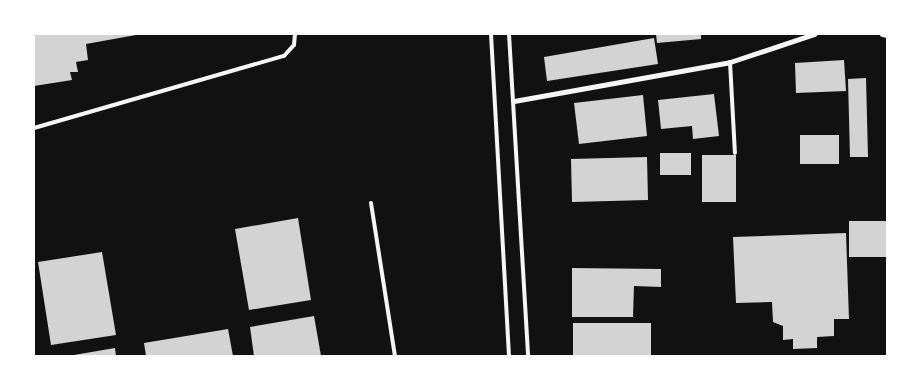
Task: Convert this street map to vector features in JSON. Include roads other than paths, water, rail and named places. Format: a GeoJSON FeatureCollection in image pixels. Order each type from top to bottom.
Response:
{"type":"FeatureCollection","features":[{"type":"Feature","properties":{"kind":"street"},"geometry":{"type":"LineString","coordinates":[[514,101],[730,62],[814,34]]}},
{"type":"Feature","properties":{"kind":"street"},"geometry":{"type":"LineString","coordinates":[[882,34],[887,35]]}},
{"type":"Feature","properties":{"kind":"lane"},"geometry":{"type":"LineString","coordinates":[[34,128],[276,59],[284,56],[294,45],[295,34]]}},
{"type":"Feature","properties":{"kind":"lane"},"geometry":{"type":"LineString","coordinates":[[491,34],[509,356]]}},
{"type":"Feature","properties":{"kind":"lane"},"geometry":{"type":"LineString","coordinates":[[508,34],[514,101],[528,356]]}},
{"type":"Feature","properties":{"kind":"lane"},"geometry":{"type":"LineString","coordinates":[[730,62],[735,153]]}},
{"type":"Feature","properties":{"kind":"lane"},"geometry":{"type":"LineString","coordinates":[[372,203],[395,356]]}}]}
